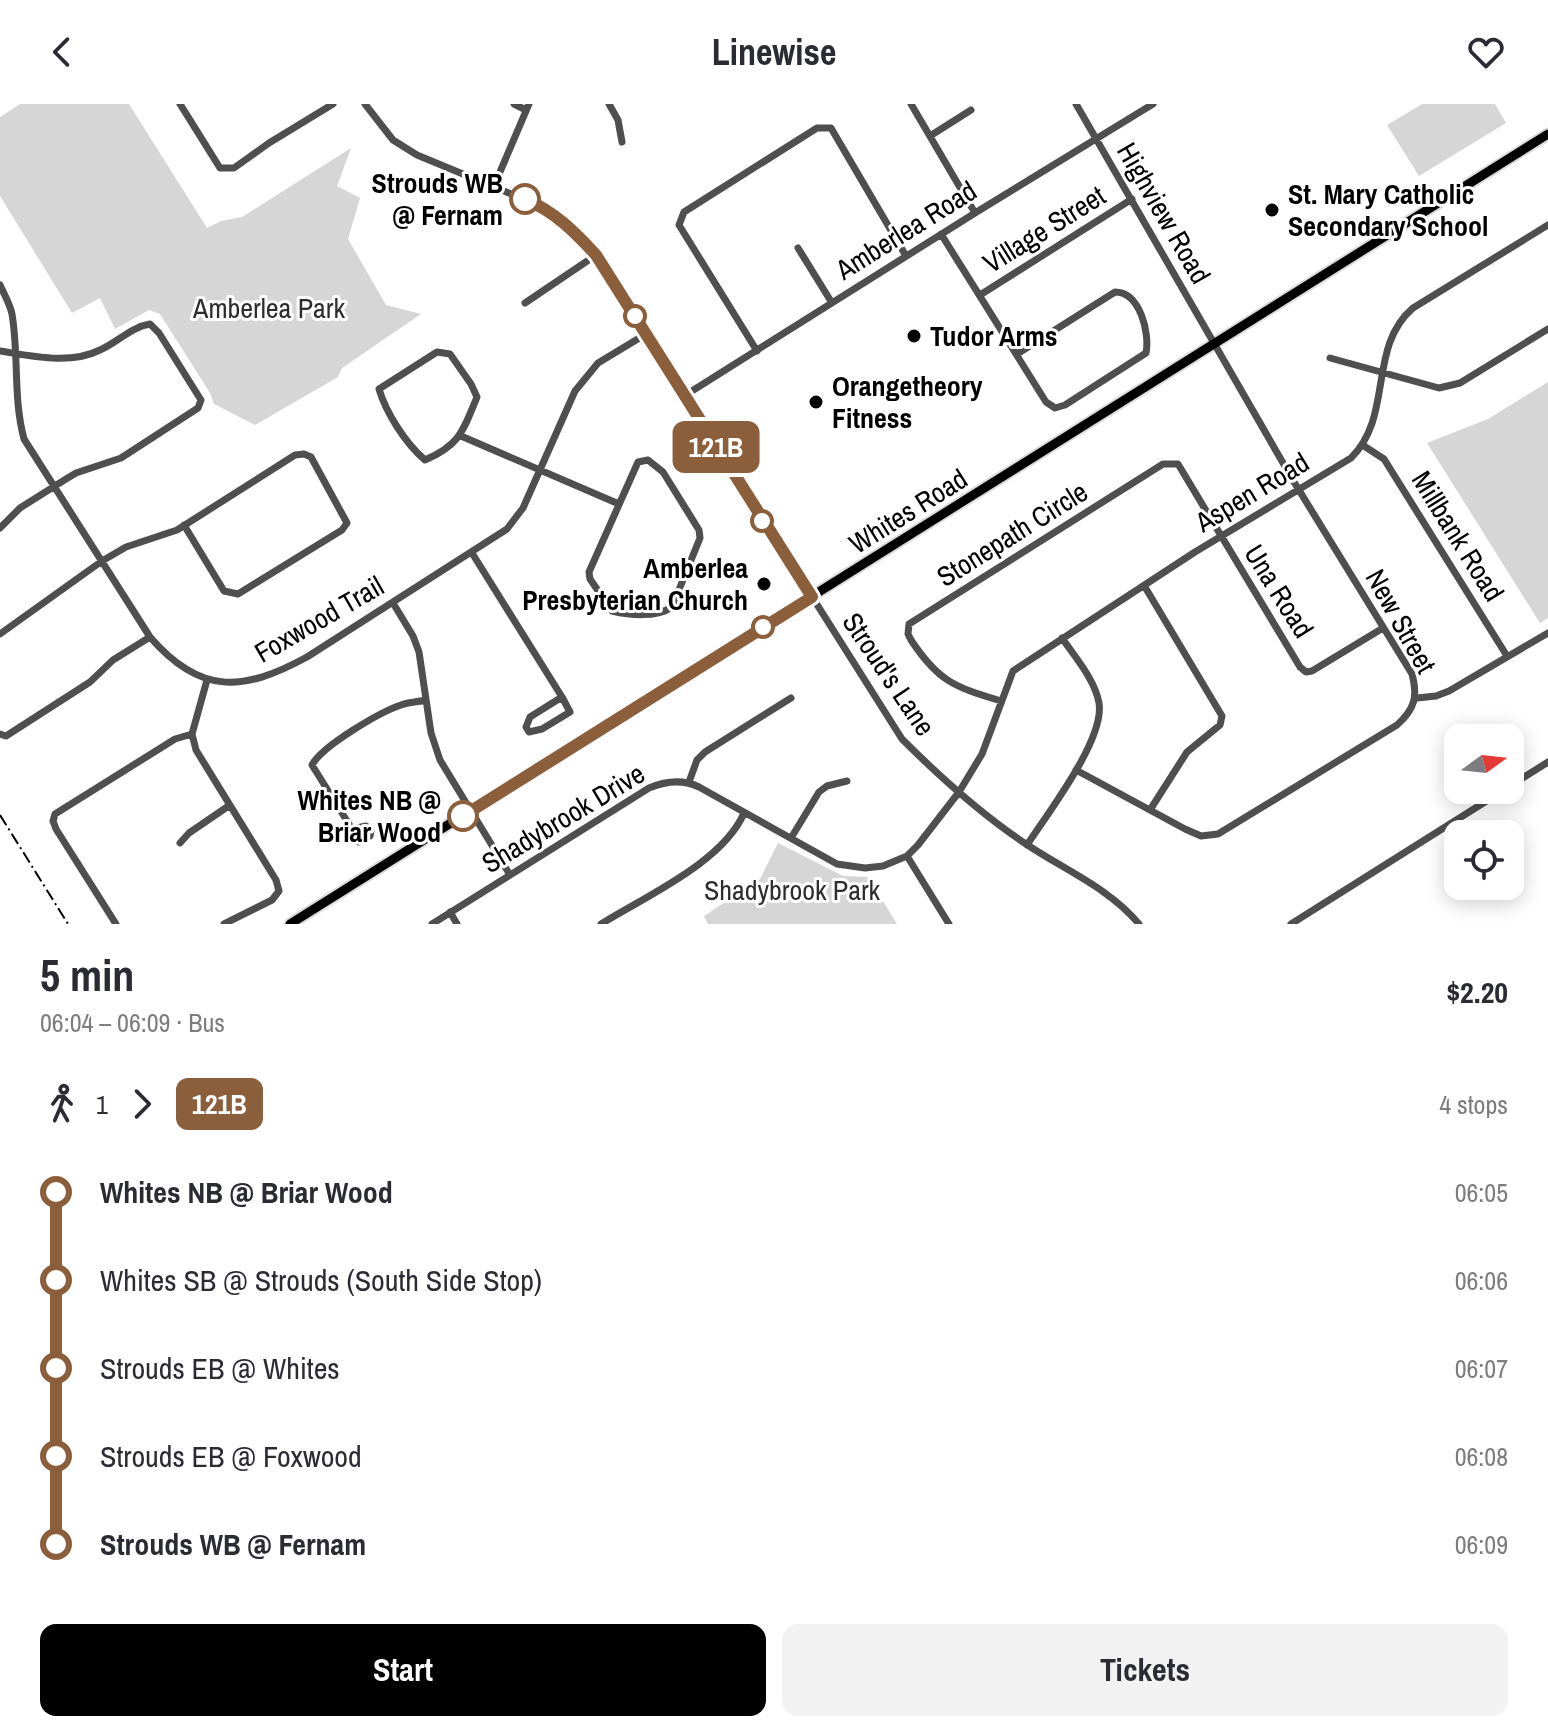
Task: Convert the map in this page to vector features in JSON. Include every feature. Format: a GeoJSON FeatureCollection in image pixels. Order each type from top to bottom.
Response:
{"type":"FeatureCollection","features":[{"type":"Feature","properties":{"kind":"main road","name":"Whites Road"},"geometry":{"type":"LineString","coordinates":[[290,924],[1548,134]]}},
{"type":"Feature","properties":{"kind":"street"},"geometry":{"type":"LineString","coordinates":[[180,104],[220,168],[234,168],[333,104]]}},
{"type":"Feature","properties":{"kind":"street","name":"Stroud's Lane"},"geometry":{"type":"LineString","coordinates":[[365,104],[393,140],[417,155],[545,208],[576,232],[596,255],[902,739],[959,792],[1027,845],[1121,904],[1139,924]]}},
{"type":"Feature","properties":{"kind":"street"},"geometry":{"type":"LineString","coordinates":[[494,186],[528,107],[514,104]]}},
{"type":"Feature","properties":{"kind":"street"},"geometry":{"type":"LineString","coordinates":[[609,104],[618,120],[622,142]]}},
{"type":"Feature","properties":{"kind":"street"},"geometry":{"type":"LineString","coordinates":[[911,104],[975,213]]}},
{"type":"Feature","properties":{"kind":"street","name":"Highview Road"},"geometry":{"type":"LineString","coordinates":[[1076,104],[1213,344]]}},
{"type":"Feature","properties":{"kind":"street","name":"Amberlea Road"},"geometry":{"type":"LineString","coordinates":[[684,396],[1153,104]]}},
{"type":"Feature","properties":{"kind":"street"},"geometry":{"type":"LineString","coordinates":[[930,136],[971,110]]}},
{"type":"Feature","properties":{"kind":"street"},"geometry":{"type":"LineString","coordinates":[[757,351],[679,225],[684,212],[817,128],[831,128],[906,256]]}},
{"type":"Feature","properties":{"kind":"street","name":"Village Street"},"geometry":{"type":"LineString","coordinates":[[980,295],[1132,199]]}},
{"type":"Feature","properties":{"kind":"street"},"geometry":{"type":"LineString","coordinates":[[1364,446],[1376,412],[1391,335],[1405,315],[1548,225]]}},
{"type":"Feature","properties":{"kind":"street"},"geometry":{"type":"LineString","coordinates":[[941,234],[1046,402],[1055,408],[1065,405],[1146,353],[1148,343],[1133,299],[1125,292],[1115,292],[1017,354]]}},
{"type":"Feature","properties":{"kind":"street"},"geometry":{"type":"LineString","coordinates":[[798,248],[832,303]]}},
{"type":"Feature","properties":{"kind":"street"},"geometry":{"type":"LineString","coordinates":[[525,303],[596,255]]}},
{"type":"Feature","properties":{"kind":"street","name":"Foxwood Trail"},"geometry":{"type":"LineString","coordinates":[[0,285],[12,311],[17,412],[24,439],[150,637],[169,659],[207,680],[230,684],[279,672],[507,529],[516,520],[575,391],[598,363],[646,334]]}},
{"type":"Feature","properties":{"kind":"street"},"geometry":{"type":"LineString","coordinates":[[0,351],[54,358],[87,355],[140,326],[150,324],[159,333],[201,400],[198,408],[121,458],[76,473],[20,508],[0,528]]}},
{"type":"Feature","properties":{"kind":"street"},"geometry":{"type":"LineString","coordinates":[[1330,358],[1439,388],[1460,383],[1548,329]]}},
{"type":"Feature","properties":{"kind":"street","name":"New Street"},"geometry":{"type":"LineString","coordinates":[[1076,770],[1201,836],[1218,834],[1397,725],[1406,717],[1417,698],[1412,674],[1213,344]]}},
{"type":"Feature","properties":{"kind":"street"},"geometry":{"type":"LineString","coordinates":[[437,352],[450,354],[477,397],[461,436],[438,455],[425,460],[414,451],[382,400],[379,389],[437,352]]}},
{"type":"Feature","properties":{"kind":"street"},"geometry":{"type":"LineString","coordinates":[[461,436],[619,504]]}},
{"type":"Feature","properties":{"kind":"street","name":"Aspen Road"},"geometry":{"type":"LineString","coordinates":[[959,792],[982,754],[1013,671],[1220,537],[1351,458],[1364,446]]}},
{"type":"Feature","properties":{"kind":"street","name":"Millbank Road"},"geometry":{"type":"LineString","coordinates":[[1364,446],[1384,459],[1507,656]]}},
{"type":"Feature","properties":{"kind":"street"},"geometry":{"type":"LineString","coordinates":[[0,634],[102,561],[126,547],[184,525],[295,455],[311,457],[347,523],[342,530],[238,594],[224,591],[184,525]]}},
{"type":"Feature","properties":{"kind":"street"},"geometry":{"type":"LineString","coordinates":[[648,460],[663,472],[699,530],[700,538],[672,607],[666,611],[648,614],[612,611],[590,579],[589,572],[619,504],[638,462],[648,460]]}},
{"type":"Feature","properties":{"kind":"street","name":"Stonepath Circle"},"geometry":{"type":"LineString","coordinates":[[1001,701],[948,683],[938,676],[911,640],[909,624],[1163,464],[1178,464],[1220,537]]}},
{"type":"Feature","properties":{"kind":"street","name":"Una Road"},"geometry":{"type":"LineString","coordinates":[[1220,537],[1306,672],[1383,628]]}},
{"type":"Feature","properties":{"kind":"street"},"geometry":{"type":"LineString","coordinates":[[472,553],[562,697],[570,712],[542,729],[529,732],[526,727],[530,717],[562,697]]}},
{"type":"Feature","properties":{"kind":"street"},"geometry":{"type":"LineString","coordinates":[[1145,587],[1222,716],[1220,725],[1187,752],[1150,810]]}},
{"type":"Feature","properties":{"kind":"street"},"geometry":{"type":"LineString","coordinates":[[393,603],[419,652],[431,733],[440,760],[510,875]]}},
{"type":"Feature","properties":{"kind":"street"},"geometry":{"type":"LineString","coordinates":[[1417,698],[1449,691],[1548,633]]}},
{"type":"Feature","properties":{"kind":"street"},"geometry":{"type":"LineString","coordinates":[[0,734],[6,736],[90,682],[113,660],[150,637]]}},
{"type":"Feature","properties":{"kind":"street"},"geometry":{"type":"LineString","coordinates":[[1027,845],[1097,732],[1100,712],[1094,688],[1062,638]]}},
{"type":"Feature","properties":{"kind":"street"},"geometry":{"type":"LineString","coordinates":[[207,680],[192,734],[196,750],[276,880],[279,891],[272,900],[224,924]]}},
{"type":"Feature","properties":{"kind":"street"},"geometry":{"type":"LineString","coordinates":[[689,782],[697,760],[705,752],[791,698]]}},
{"type":"Feature","properties":{"kind":"street"},"geometry":{"type":"LineString","coordinates":[[352,829],[312,765],[316,758],[330,745],[400,705],[426,700]]}},
{"type":"Feature","properties":{"kind":"street"},"geometry":{"type":"LineString","coordinates":[[116,924],[56,829],[53,821],[55,814],[175,739],[192,734]]}},
{"type":"Feature","properties":{"kind":"street"},"geometry":{"type":"LineString","coordinates":[[1524,777],[1548,762]]}},
{"type":"Feature","properties":{"kind":"street"},"geometry":{"type":"LineString","coordinates":[[791,838],[819,792],[827,786],[847,781]]}},
{"type":"Feature","properties":{"kind":"street","name":"Shadybrook Drive"},"geometry":{"type":"LineString","coordinates":[[432,924],[649,788],[672,782],[689,782],[837,864],[865,868],[883,866],[907,856]]}},
{"type":"Feature","properties":{"kind":"street"},"geometry":{"type":"LineString","coordinates":[[949,924],[907,856],[959,792]]}},
{"type":"Feature","properties":{"kind":"street"},"geometry":{"type":"LineString","coordinates":[[1291,924],[1482,804]]}},
{"type":"Feature","properties":{"kind":"street"},"geometry":{"type":"LineString","coordinates":[[180,843],[189,833],[230,805]]}},
{"type":"Feature","properties":{"kind":"street"},"geometry":{"type":"LineString","coordinates":[[601,924],[717,850],[736,831],[744,813]]}},
{"type":"Feature","properties":{"kind":"street"},"geometry":{"type":"LineString","coordinates":[[450,912],[457,924]]}},
{"type":"Feature","properties":{"kind":"green space","name":"Amberlea Park"},"geometry":{"type":"Polygon","coordinates":[[[20,104],[129,104],[207,228],[221,221],[242,217],[351,148],[337,186],[360,198],[348,239],[386,305],[421,314],[342,368],[338,377],[255,425],[214,404],[160,314],[149,310],[115,329],[100,298],[72,313],[0,196],[0,117],[20,104]]]}},
{"type":"Feature","properties":{"kind":"green space"},"geometry":{"type":"Polygon","coordinates":[[[1422,104],[1495,104],[1506,123],[1419,176],[1387,125],[1422,104]]]}},
{"type":"Feature","properties":{"kind":"green space"},"geometry":{"type":"Polygon","coordinates":[[[1548,382],[1548,618],[1540,623],[1427,443],[1488,419],[1548,382]]]}},
{"type":"Feature","properties":{"kind":"green space","name":"Shadybrook Park"},"geometry":{"type":"Polygon","coordinates":[[[778,843],[843,876],[868,877],[897,924],[708,924],[704,916],[760,879],[778,843]]]}},
{"type":"Feature","properties":{"kind":"railway"},"geometry":{"type":"LineString","coordinates":[[0,815],[68,924]]}},
{"type":"Feature","properties":{"kind":"bus line","name":"121B"},"geometry":{"type":"LineString","coordinates":[[463,816],[812,597],[596,255],[561,220],[525,199]]}},
{"type":"Feature","properties":{"kind":"place","name":"Strouds WB @ Fernam"},"geometry":{"type":"Point","coordinates":[525,199]}},
{"type":"Feature","properties":{"kind":"place","name":"St. Mary Catholic Secondary School"},"geometry":{"type":"Point","coordinates":[1272,210]}},
{"type":"Feature","properties":{"kind":"place","name":"Tudor Arms"},"geometry":{"type":"Point","coordinates":[914,336]}},
{"type":"Feature","properties":{"kind":"place","name":"Orangetheory Fitness"},"geometry":{"type":"Point","coordinates":[816,402]}},
{"type":"Feature","properties":{"kind":"place","name":"Amberlea Presbyterian Church"},"geometry":{"type":"Point","coordinates":[764,584]}},
{"type":"Feature","properties":{"kind":"place","name":"Whites NB @ Briar Wood"},"geometry":{"type":"Point","coordinates":[463,816]}}]}
